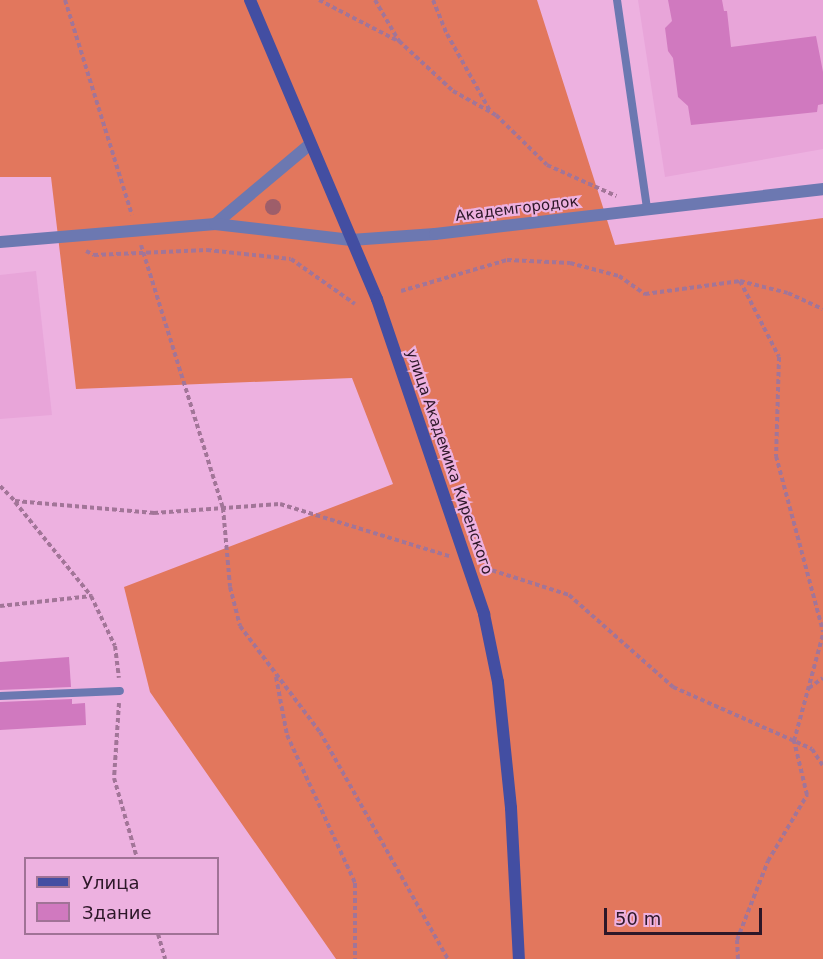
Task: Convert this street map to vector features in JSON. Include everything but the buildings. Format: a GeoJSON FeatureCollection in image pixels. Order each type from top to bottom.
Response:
{"type":"FeatureCollection","features":[{"type":"Feature","properties":{"kind":"main road","name":"улица Академика Киренского"},"geometry":{"type":"LineString","coordinates":[[250,0],[309,145],[351,240],[407,381],[484,614],[498,682],[512,808],[519,959]]}},
{"type":"Feature","properties":{"kind":"street"},"geometry":{"type":"LineString","coordinates":[[214,224],[309,145]]}},
{"type":"Feature","properties":{"kind":"street","name":"Академгородок"},"geometry":{"type":"LineString","coordinates":[[0,242],[137,233],[214,224],[351,240],[435,234],[823,189]]}},
{"type":"Feature","properties":{"kind":"lane"},"geometry":{"type":"LineString","coordinates":[[617,0],[647,208]]}},
{"type":"Feature","properties":{"kind":"lane"},"geometry":{"type":"LineString","coordinates":[[0,696],[120,691]]}},
{"type":"Feature","properties":{"kind":"path"},"geometry":{"type":"LineString","coordinates":[[65,0],[223,508],[230,587],[240,626],[320,732],[448,959]]}},
{"type":"Feature","properties":{"kind":"path"},"geometry":{"type":"LineString","coordinates":[[319,0],[399,41],[453,91],[491,112],[548,165],[618,196]]}},
{"type":"Feature","properties":{"kind":"path"},"geometry":{"type":"LineString","coordinates":[[375,0],[399,41]]}},
{"type":"Feature","properties":{"kind":"path"},"geometry":{"type":"LineString","coordinates":[[433,0],[447,34],[491,112]]}},
{"type":"Feature","properties":{"kind":"path"},"geometry":{"type":"LineString","coordinates":[[83,250],[94,255],[207,250],[291,259],[355,304]]}},
{"type":"Feature","properties":{"kind":"path"},"geometry":{"type":"LineString","coordinates":[[400,291],[507,260],[570,263],[619,276],[645,294],[740,281],[788,293],[823,309]]}},
{"type":"Feature","properties":{"kind":"path"},"geometry":{"type":"LineString","coordinates":[[738,959],[737,940],[768,861],[807,795],[794,741],[823,633],[776,456],[779,357],[740,281]]}},
{"type":"Feature","properties":{"kind":"path"},"geometry":{"type":"LineString","coordinates":[[0,486],[15,501],[91,596]]}},
{"type":"Feature","properties":{"kind":"path"},"geometry":{"type":"LineString","coordinates":[[15,501],[153,513],[280,504],[569,595],[673,687],[812,749],[823,766]]}},
{"type":"Feature","properties":{"kind":"path"},"geometry":{"type":"LineString","coordinates":[[275,673],[287,735],[355,883],[355,959]]}},
{"type":"Feature","properties":{"kind":"path"},"geometry":{"type":"LineString","coordinates":[[808,688],[823,678]]}},
{"type":"Feature","properties":{"kind":"path"},"geometry":{"type":"LineString","coordinates":[[159,935],[165,959]]}},
{"type":"Feature","properties":{"kind":"shaded area"},"geometry":{"type":"Polygon","coordinates":[[[0,0],[537,0],[615,245],[823,218],[823,959],[336,959],[150,692],[124,587],[393,484],[352,378],[76,389],[51,177],[0,177],[0,0]]]}},
{"type":"Feature","properties":{"kind":"shaded area"},"geometry":{"type":"Polygon","coordinates":[[[638,0],[823,0],[823,149],[665,177],[638,0]]]}},
{"type":"Feature","properties":{"kind":"shaded area"},"geometry":{"type":"Polygon","coordinates":[[[36,271],[52,415],[0,419],[0,275],[36,271]]]}}]}
